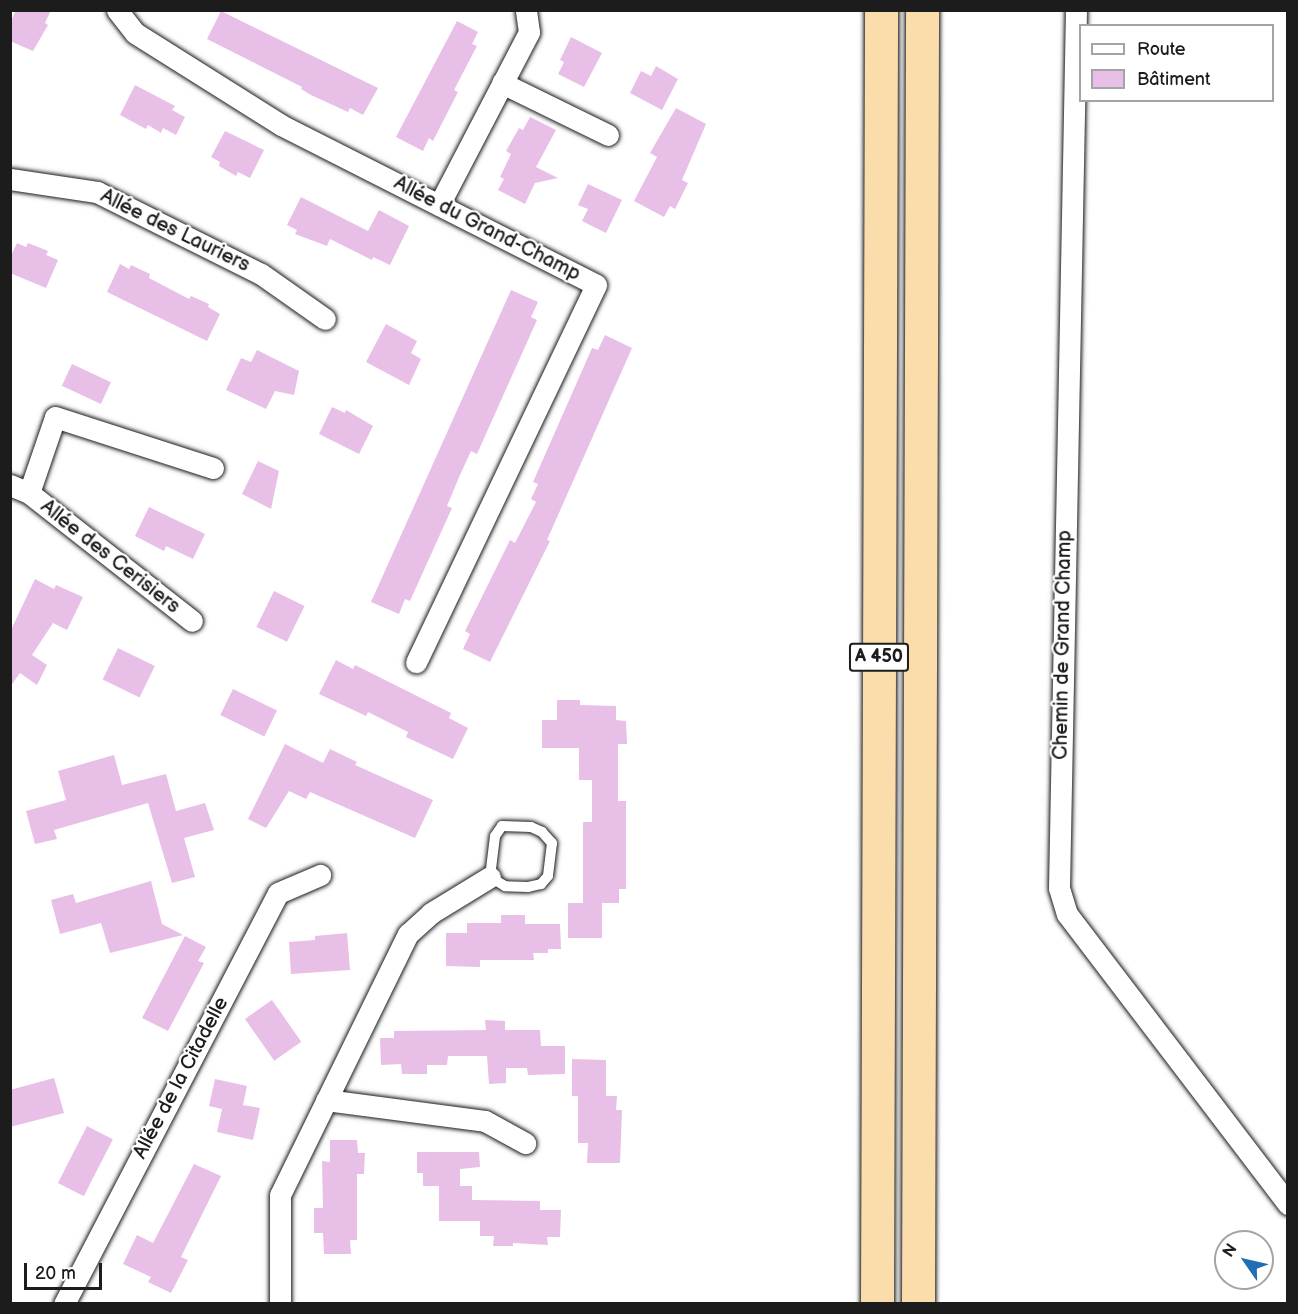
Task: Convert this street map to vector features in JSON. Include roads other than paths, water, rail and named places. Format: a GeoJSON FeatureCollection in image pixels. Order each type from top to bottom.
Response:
{"type":"FeatureCollection","features":[{"type":"Feature","properties":{"kind":"highway","name":"A 450"},"geometry":{"type":"LineString","coordinates":[[877,1304],[881,10]]}},
{"type":"Feature","properties":{"kind":"highway","name":"A 450"},"geometry":{"type":"LineString","coordinates":[[918,1304],[922,10]]}},
{"type":"Feature","properties":{"kind":"street","name":"Allée du Grand-Champ"},"geometry":{"type":"LineString","coordinates":[[117,10],[135,33],[281,124],[596,285],[416,662]]}},
{"type":"Feature","properties":{"kind":"street"},"geometry":{"type":"LineString","coordinates":[[439,205],[529,32],[526,10]]}},
{"type":"Feature","properties":{"kind":"street","name":"Chemin de Grand Champ"},"geometry":{"type":"LineString","coordinates":[[1076,10],[1059,888],[1067,914],[1287,1204]]}},
{"type":"Feature","properties":{"kind":"street"},"geometry":{"type":"LineString","coordinates":[[502,83],[608,135]]}},
{"type":"Feature","properties":{"kind":"street","name":"Allée des Lauriers"},"geometry":{"type":"LineString","coordinates":[[10,179],[97,192],[261,274],[326,319]]}},
{"type":"Feature","properties":{"kind":"street","name":"Allée des Cerisiers"},"geometry":{"type":"LineString","coordinates":[[192,621],[20,489],[55,417],[213,468]]}},
{"type":"Feature","properties":{"kind":"street","name":"Allée de la Citadelle"},"geometry":{"type":"LineString","coordinates":[[64,1304],[278,893],[320,875]]}},
{"type":"Feature","properties":{"kind":"street"},"geometry":{"type":"LineString","coordinates":[[280,1304],[279,1195],[408,934],[431,913],[490,876]]}},
{"type":"Feature","properties":{"kind":"street"},"geometry":{"type":"LineString","coordinates":[[326,1100],[485,1121],[525,1143]]}},
{"type":"Feature","properties":{"kind":"lane"},"geometry":{"type":"LineString","coordinates":[[502,826],[531,826],[542,832],[552,843],[548,876],[541,884],[528,887],[505,886],[490,876],[495,836],[502,826]]}}]}
